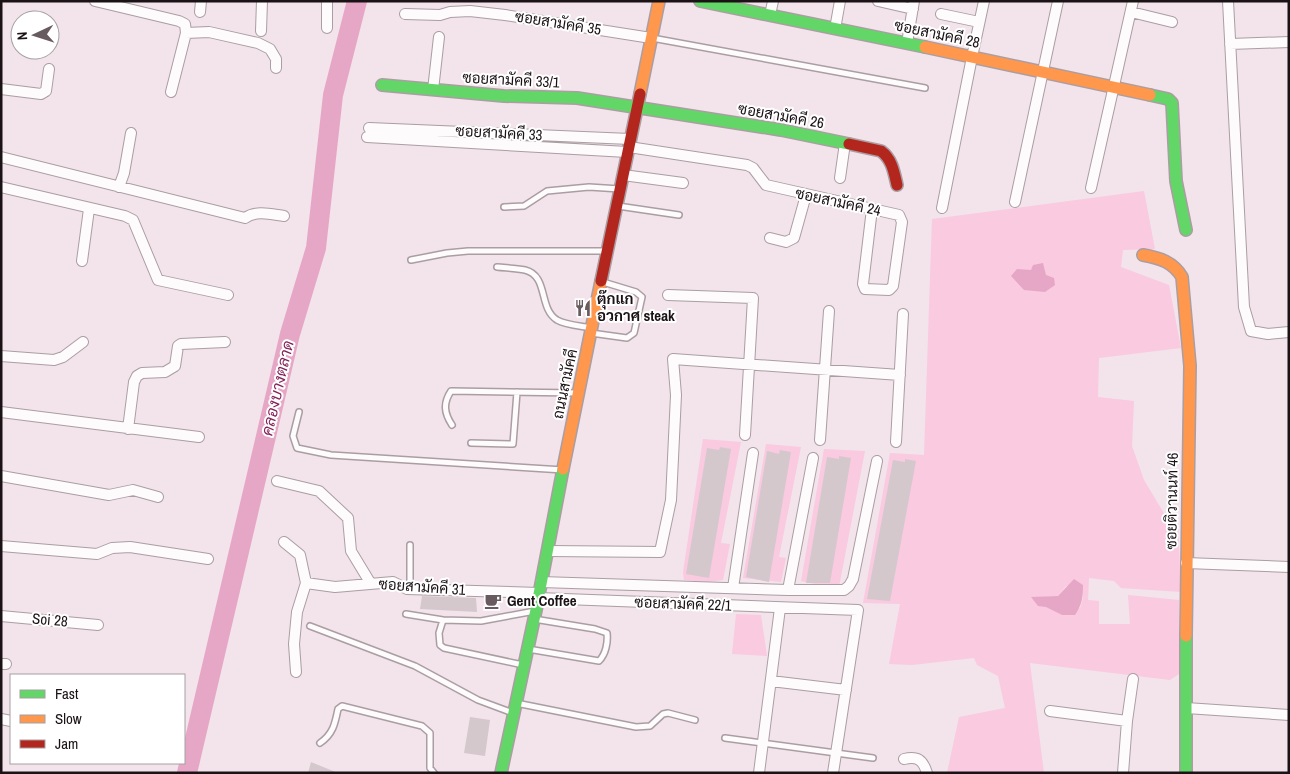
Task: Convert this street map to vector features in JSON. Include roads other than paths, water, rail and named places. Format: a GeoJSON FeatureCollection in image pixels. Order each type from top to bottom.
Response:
{"type":"FeatureCollection","features":[{"type":"Feature","properties":{"kind":"street"},"geometry":{"type":"LineString","coordinates":[[95,1],[185,24],[186,33],[171,92]]}},
{"type":"Feature","properties":{"kind":"street"},"geometry":{"type":"LineString","coordinates":[[200,12],[201,1]]}},
{"type":"Feature","properties":{"kind":"street"},"geometry":{"type":"LineString","coordinates":[[262,1],[262,31]]}},
{"type":"Feature","properties":{"kind":"street"},"geometry":{"type":"LineString","coordinates":[[326,28],[327,1]]}},
{"type":"Feature","properties":{"kind":"street","name":"ถนนสามัคคี"},"geometry":{"type":"LineString","coordinates":[[501,773],[548,551],[578,393],[659,1]]}},
{"type":"Feature","properties":{"kind":"street","name":"ซอยสามัคคี 28"},"geometry":{"type":"LineString","coordinates":[[700,1],[1114,86],[1168,99],[1172,103],[1173,109],[1176,181],[1186,230]]}},
{"type":"Feature","properties":{"kind":"street"},"geometry":{"type":"LineString","coordinates":[[770,15],[773,1]]}},
{"type":"Feature","properties":{"kind":"street"},"geometry":{"type":"LineString","coordinates":[[835,29],[840,1]]}},
{"type":"Feature","properties":{"kind":"street"},"geometry":{"type":"LineString","coordinates":[[878,1],[913,5],[907,44]]}},
{"type":"Feature","properties":{"kind":"street"},"geometry":{"type":"LineString","coordinates":[[942,208],[984,1]]}},
{"type":"Feature","properties":{"kind":"street"},"geometry":{"type":"LineString","coordinates":[[1015,202],[1058,1]]}},
{"type":"Feature","properties":{"kind":"street"},"geometry":{"type":"LineString","coordinates":[[1228,1],[1244,307],[1252,331],[1268,334],[1289,332]]}},
{"type":"Feature","properties":{"kind":"street"},"geometry":{"type":"LineString","coordinates":[[1091,188],[1132,6],[1172,22]]}},
{"type":"Feature","properties":{"kind":"street","name":"ซอยสามัคคี 35"},"geometry":{"type":"LineString","coordinates":[[405,14],[440,15],[450,12],[470,12],[505,15],[651,38]]}},
{"type":"Feature","properties":{"kind":"street"},"geometry":{"type":"LineString","coordinates":[[942,14],[979,22]]}},
{"type":"Feature","properties":{"kind":"street"},"geometry":{"type":"LineString","coordinates":[[186,33],[209,32],[258,43],[270,49],[276,59],[276,68]]}},
{"type":"Feature","properties":{"kind":"street"},"geometry":{"type":"LineString","coordinates":[[433,90],[439,37]]}},
{"type":"Feature","properties":{"kind":"street"},"geometry":{"type":"LineString","coordinates":[[1230,44],[1289,42]]}},
{"type":"Feature","properties":{"kind":"street"},"geometry":{"type":"LineString","coordinates":[[1,90],[41,94],[46,91],[49,69]]}},
{"type":"Feature","properties":{"kind":"street","name":"ซอยสามัคคี 33/1"},"geometry":{"type":"LineString","coordinates":[[382,85],[550,98],[577,98],[637,109]]}},
{"type":"Feature","properties":{"kind":"street","name":"ซอยสามัคคี 26"},"geometry":{"type":"LineString","coordinates":[[637,109],[781,130],[881,150],[893,165],[897,185]]}},
{"type":"Feature","properties":{"kind":"street","name":"ซอยสามัคคี 24"},"geometry":{"type":"LineString","coordinates":[[368,132],[629,146],[747,164],[753,168],[766,185],[900,215],[902,222],[893,286],[890,290],[866,289],[863,284],[872,209]]}},
{"type":"Feature","properties":{"kind":"street"},"geometry":{"type":"LineString","coordinates":[[119,187],[124,173],[131,133]]}},
{"type":"Feature","properties":{"kind":"street"},"geometry":{"type":"LineString","coordinates":[[840,178],[845,143]]}},
{"type":"Feature","properties":{"kind":"street"},"geometry":{"type":"LineString","coordinates":[[1,157],[245,218],[259,213],[284,216]]}},
{"type":"Feature","properties":{"kind":"street"},"geometry":{"type":"LineString","coordinates":[[623,175],[683,183]]}},
{"type":"Feature","properties":{"kind":"street"},"geometry":{"type":"LineString","coordinates":[[1,187],[125,216],[133,220],[158,280],[228,295]]}},
{"type":"Feature","properties":{"kind":"street"},"geometry":{"type":"LineString","coordinates":[[770,238],[786,242],[794,238],[806,195]]}},
{"type":"Feature","properties":{"kind":"street"},"geometry":{"type":"LineString","coordinates":[[82,261],[90,209]]}},
{"type":"Feature","properties":{"kind":"street","name":"ซอยติวานนท์ 46"},"geometry":{"type":"LineString","coordinates":[[1143,255],[1163,258],[1172,263],[1182,277],[1190,366],[1186,563],[1186,773]]}},
{"type":"Feature","properties":{"kind":"street"},"geometry":{"type":"LineString","coordinates":[[668,295],[754,298],[745,435]]}},
{"type":"Feature","properties":{"kind":"street"},"geometry":{"type":"LineString","coordinates":[[820,440],[829,311]]}},
{"type":"Feature","properties":{"kind":"street"},"geometry":{"type":"LineString","coordinates":[[896,442],[903,314]]}},
{"type":"Feature","properties":{"kind":"street"},"geometry":{"type":"LineString","coordinates":[[1,356],[54,360],[62,357],[83,342]]}},
{"type":"Feature","properties":{"kind":"street"},"geometry":{"type":"LineString","coordinates":[[128,429],[134,382],[137,376],[142,373],[166,372],[175,366],[178,346],[181,344],[225,342]]}},
{"type":"Feature","properties":{"kind":"street"},"geometry":{"type":"LineString","coordinates":[[548,551],[660,552],[671,500],[676,395],[674,359],[900,375]]}},
{"type":"Feature","properties":{"kind":"street"},"geometry":{"type":"LineString","coordinates":[[1,412],[199,438]]}},
{"type":"Feature","properties":{"kind":"street"},"geometry":{"type":"LineString","coordinates":[[732,588],[753,453]]}},
{"type":"Feature","properties":{"kind":"street"},"geometry":{"type":"LineString","coordinates":[[788,590],[813,458]]}},
{"type":"Feature","properties":{"kind":"street"},"geometry":{"type":"LineString","coordinates":[[539,591],[732,588],[844,590],[853,579],[877,461]]}},
{"type":"Feature","properties":{"kind":"street"},"geometry":{"type":"LineString","coordinates":[[1,476],[109,495],[133,490],[158,497]]}},
{"type":"Feature","properties":{"kind":"street"},"geometry":{"type":"LineString","coordinates":[[277,481],[319,491],[348,518],[351,551],[372,584]]}},
{"type":"Feature","properties":{"kind":"street"},"geometry":{"type":"LineString","coordinates":[[284,542],[300,554],[306,583],[296,620],[294,644],[296,672]]}},
{"type":"Feature","properties":{"kind":"street"},"geometry":{"type":"LineString","coordinates":[[1,546],[97,554],[112,548],[130,547],[208,559]]}},
{"type":"Feature","properties":{"kind":"street"},"geometry":{"type":"LineString","coordinates":[[1186,563],[1289,567]]}},
{"type":"Feature","properties":{"kind":"street","name":"ซอยสามัคคี 31"},"geometry":{"type":"LineString","coordinates":[[306,583],[336,587],[393,582],[410,588],[539,591]]}},
{"type":"Feature","properties":{"kind":"street","name":"ซอยสามัคคี 22/1"},"geometry":{"type":"LineString","coordinates":[[539,591],[780,608],[858,610],[846,690]]}},
{"type":"Feature","properties":{"kind":"street"},"geometry":{"type":"LineString","coordinates":[[759,773],[780,608]]}},
{"type":"Feature","properties":{"kind":"street","name":"Soi 28"},"geometry":{"type":"LineString","coordinates":[[1,616],[98,625]]}},
{"type":"Feature","properties":{"kind":"street"},"geometry":{"type":"LineString","coordinates":[[1123,773],[1127,720],[1134,679]]}},
{"type":"Feature","properties":{"kind":"street"},"geometry":{"type":"LineString","coordinates":[[771,681],[846,690],[833,773]]}},
{"type":"Feature","properties":{"kind":"street"},"geometry":{"type":"LineString","coordinates":[[1186,708],[1289,715]]}},
{"type":"Feature","properties":{"kind":"street"},"geometry":{"type":"LineString","coordinates":[[1050,711],[1127,720]]}},
{"type":"Feature","properties":{"kind":"street"},"geometry":{"type":"LineString","coordinates":[[904,759],[917,759],[924,764],[927,773]]}},
{"type":"Feature","properties":{"kind":"lane"},"geometry":{"type":"LineString","coordinates":[[651,38],[925,88]]}},
{"type":"Feature","properties":{"kind":"lane"},"geometry":{"type":"LineString","coordinates":[[504,207],[524,206],[547,192],[589,187],[620,189]]}},
{"type":"Feature","properties":{"kind":"lane"},"geometry":{"type":"LineString","coordinates":[[617,206],[679,215]]}},
{"type":"Feature","properties":{"kind":"lane"},"geometry":{"type":"LineString","coordinates":[[411,260],[447,252],[468,251],[607,251]]}},
{"type":"Feature","properties":{"kind":"lane"},"geometry":{"type":"LineString","coordinates":[[497,267],[525,270],[534,274],[541,283],[550,314],[558,320],[591,331],[628,338],[634,333],[642,297],[636,292],[601,282]]}},
{"type":"Feature","properties":{"kind":"lane"},"geometry":{"type":"LineString","coordinates":[[452,425],[445,415],[446,403],[451,391],[578,393]]}},
{"type":"Feature","properties":{"kind":"lane"},"geometry":{"type":"LineString","coordinates":[[471,444],[513,444],[517,392]]}},
{"type":"Feature","properties":{"kind":"lane"},"geometry":{"type":"LineString","coordinates":[[299,412],[294,436],[297,448],[331,455],[563,470]]}},
{"type":"Feature","properties":{"kind":"lane"},"geometry":{"type":"LineString","coordinates":[[410,545],[410,588]]}},
{"type":"Feature","properties":{"kind":"lane"},"geometry":{"type":"LineString","coordinates":[[406,614],[443,620],[481,621],[534,615],[607,633],[604,656],[599,661],[527,649]]}},
{"type":"Feature","properties":{"kind":"lane"},"geometry":{"type":"LineString","coordinates":[[443,620],[439,633],[441,647],[524,665]]}},
{"type":"Feature","properties":{"kind":"lane"},"geometry":{"type":"LineString","coordinates":[[310,626],[415,666],[478,700],[514,708],[636,727],[650,726],[663,714],[695,720]]}},
{"type":"Feature","properties":{"kind":"lane"},"geometry":{"type":"LineString","coordinates":[[320,743],[329,737],[335,723],[338,708],[342,706],[378,714],[422,726],[430,733],[430,768],[434,773]]}},
{"type":"Feature","properties":{"kind":"lane"},"geometry":{"type":"LineString","coordinates":[[725,738],[874,758]]}},
{"type":"Feature","properties":{"kind":"waterway","name":"คลองบางตลาด"},"geometry":{"type":"LineString","coordinates":[[187,773],[290,334],[316,248],[333,95],[357,1]]}},
{"type":"Feature","properties":{"kind":"place","name":"ตุ๊กแก อวกาศ steak"},"geometry":{"type":"Point","coordinates":[583,308]}},
{"type":"Feature","properties":{"kind":"place","name":"Gent Coffee"},"geometry":{"type":"Point","coordinates":[493,601]}}]}
